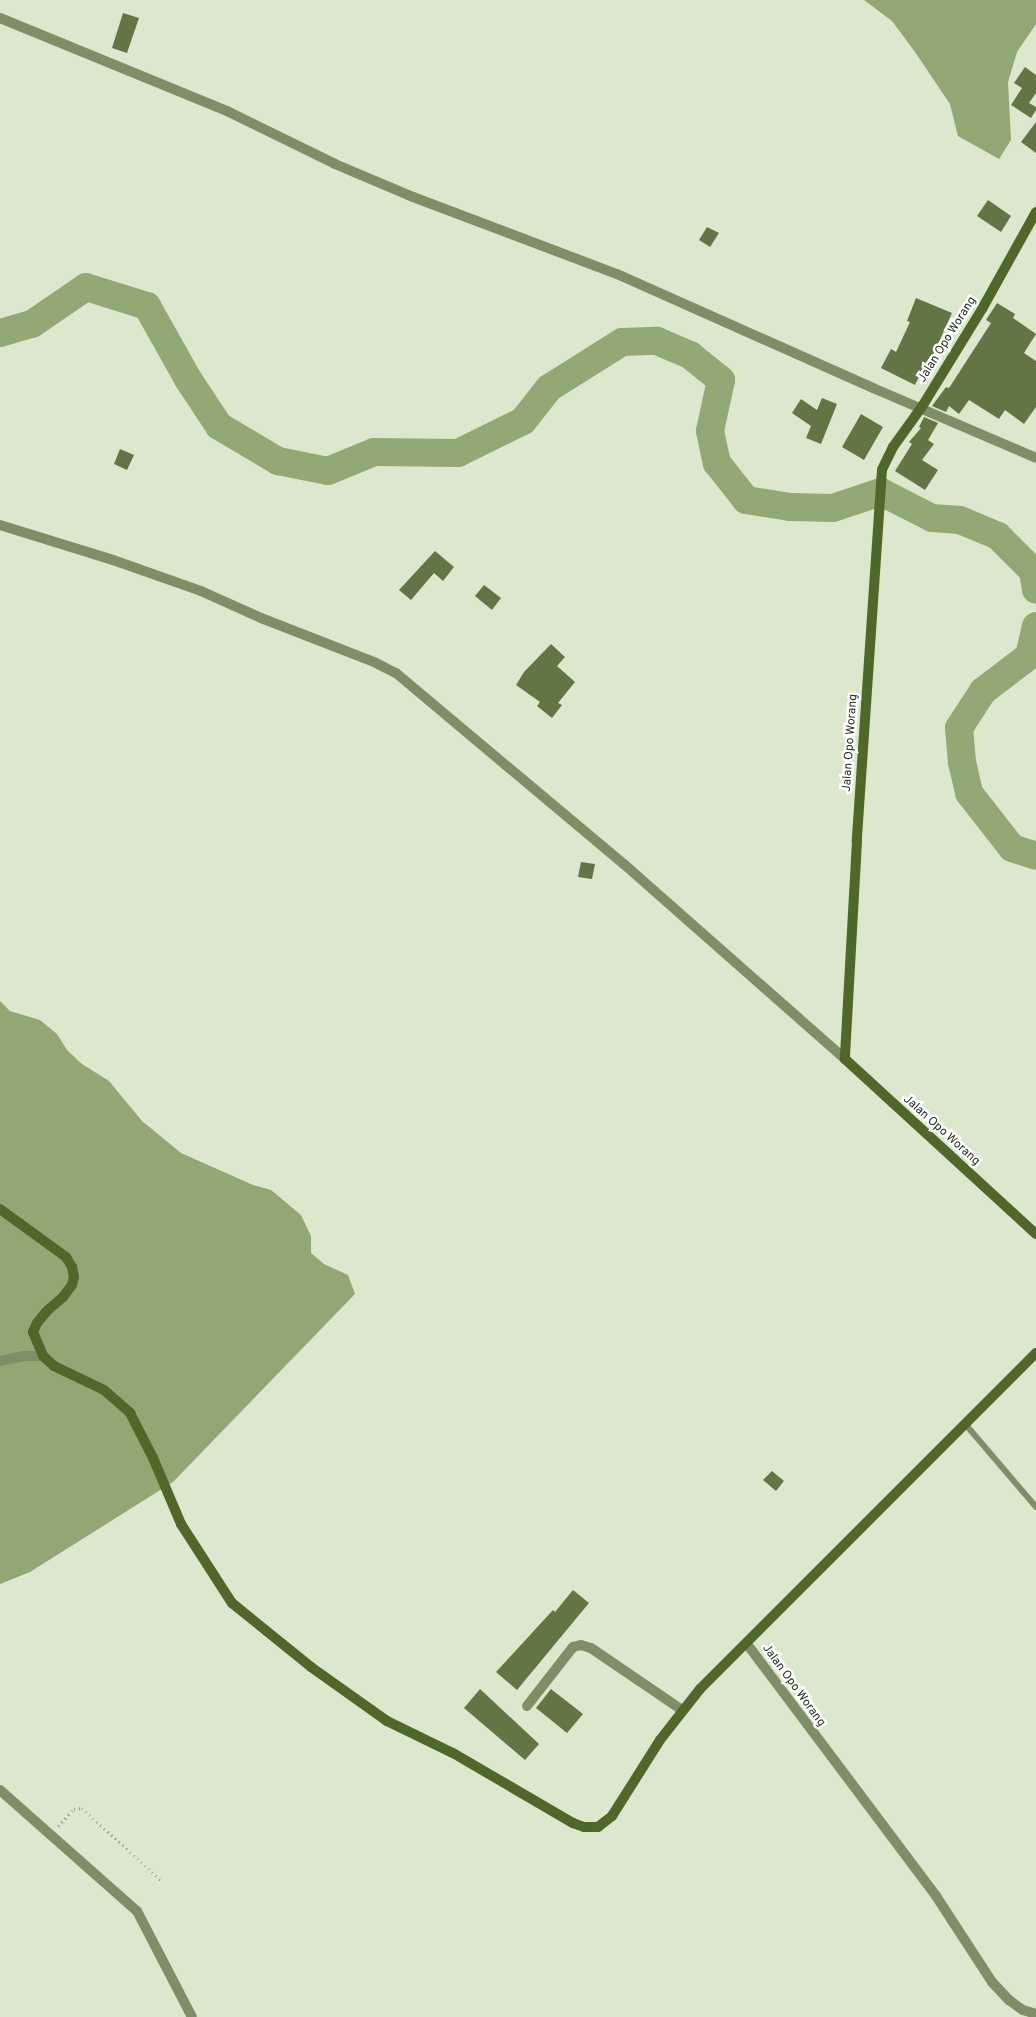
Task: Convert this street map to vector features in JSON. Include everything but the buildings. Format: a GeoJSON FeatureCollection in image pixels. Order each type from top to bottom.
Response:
{"type":"FeatureCollection","features":[{"type":"Feature","properties":{"kind":"street"},"geometry":{"type":"LineString","coordinates":[[0,18],[218,107],[335,164],[413,197],[617,274],[1036,458]]}},
{"type":"Feature","properties":{"kind":"street","name":"Jalan Opo Worang"},"geometry":{"type":"LineString","coordinates":[[1036,212],[982,309],[921,408],[893,447],[882,470],[845,1059],[1036,1234]]}},
{"type":"Feature","properties":{"kind":"street"},"geometry":{"type":"LineString","coordinates":[[0,525],[113,560],[201,591],[261,618],[374,662],[396,673],[626,864],[845,1059]]}},
{"type":"Feature","properties":{"kind":"street"},"geometry":{"type":"LineString","coordinates":[[0,1209],[66,1257],[72,1267],[74,1277],[72,1284],[37,1323],[33,1332],[43,1356],[54,1366],[104,1390],[130,1413],[146,1442],[182,1524],[232,1603],[310,1667],[387,1721],[453,1753],[572,1823],[592,1828],[598,1827],[612,1816],[660,1740],[682,1710],[747,1644]]}},
{"type":"Feature","properties":{"kind":"street","name":"Jalan Opo Worang"},"geometry":{"type":"LineString","coordinates":[[1036,1353],[747,1644],[936,1896],[992,1982],[1016,2005],[1036,2014]]}},
{"type":"Feature","properties":{"kind":"street"},"geometry":{"type":"LineString","coordinates":[[0,1361],[23,1356],[43,1356]]}},
{"type":"Feature","properties":{"kind":"street"},"geometry":{"type":"LineString","coordinates":[[527,1706],[573,1647],[581,1645],[591,1648],[682,1710]]}},
{"type":"Feature","properties":{"kind":"street"},"geometry":{"type":"LineString","coordinates":[[0,1790],[137,1911],[192,2017]]}},
{"type":"Feature","properties":{"kind":"lane"},"geometry":{"type":"LineString","coordinates":[[966,1425],[1036,1506]]}},
{"type":"Feature","properties":{"kind":"path"},"geometry":{"type":"LineString","coordinates":[[50,1835],[74,1809],[82,1808],[162,1881]]}},
{"type":"Feature","properties":{"kind":"green space"},"geometry":{"type":"Polygon","coordinates":[[[864,0],[1036,0],[1036,24],[1017,52],[1008,82],[1011,140],[999,159],[958,136],[950,104],[915,52],[892,21],[864,0]]]}},
{"type":"Feature","properties":{"kind":"green space"},"geometry":{"type":"Polygon","coordinates":[[[0,1001],[10,1011],[40,1020],[57,1034],[67,1050],[82,1064],[109,1081],[142,1121],[181,1153],[253,1185],[271,1190],[301,1215],[311,1236],[311,1253],[324,1264],[348,1275],[355,1294],[173,1482],[30,1572],[0,1584],[0,1001]]]}},
{"type":"Feature","properties":{"kind":"waterway"},"geometry":{"type":"LineString","coordinates":[[0,333],[32,324],[86,287],[147,306],[188,379],[219,426],[278,461],[328,471],[374,452],[458,453],[523,421],[549,388],[622,342],[657,341],[690,355],[721,380],[710,431],[717,463],[746,500],[790,507],[833,508],[881,492],[932,518],[960,520],[998,536],[1033,571],[1036,590]]}},
{"type":"Feature","properties":{"kind":"waterway"},"geometry":{"type":"LineString","coordinates":[[1036,626],[1029,656],[983,691],[959,728],[962,762],[969,793],[1012,848],[1036,856]]}}]}
